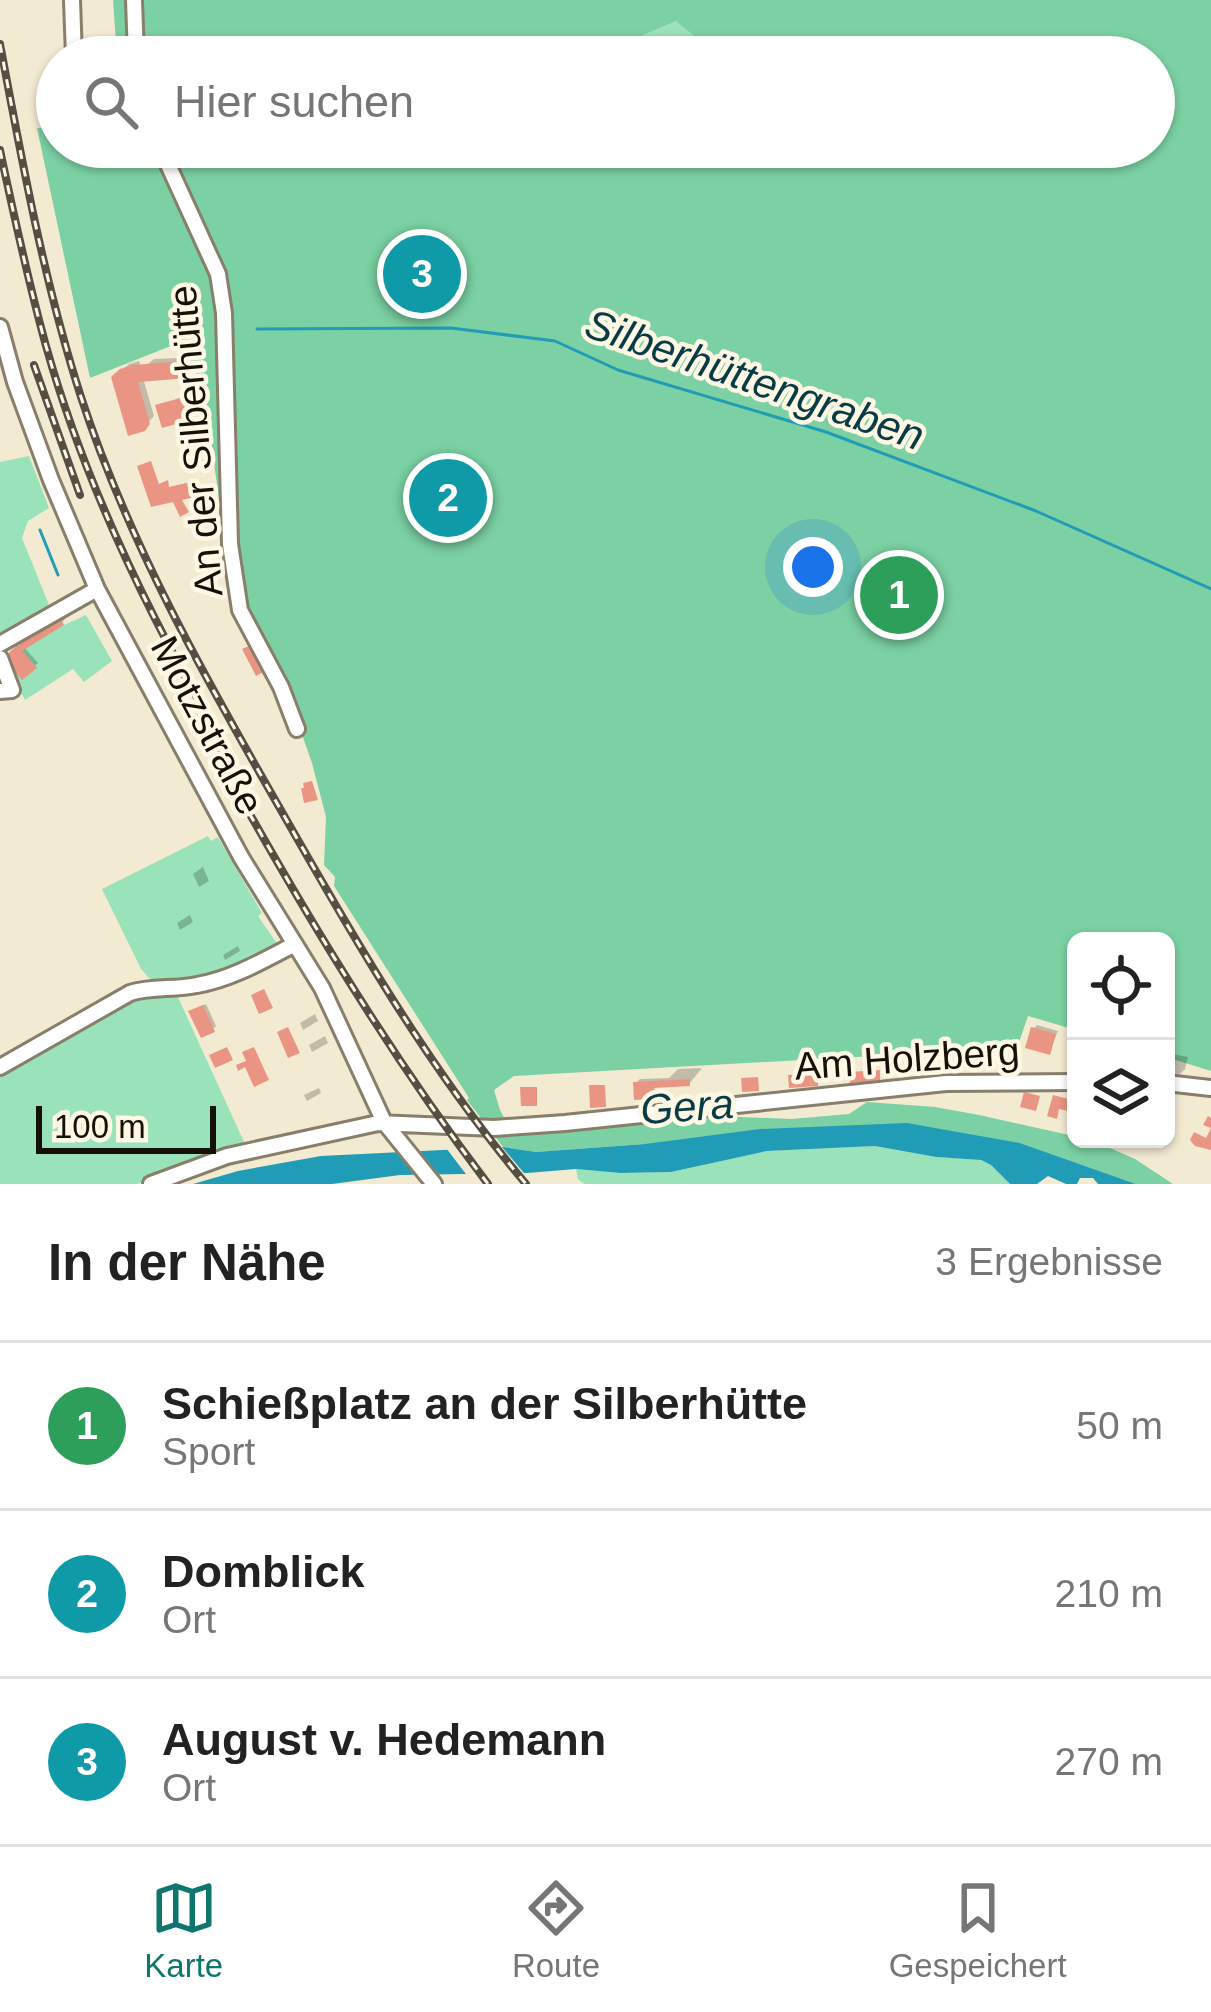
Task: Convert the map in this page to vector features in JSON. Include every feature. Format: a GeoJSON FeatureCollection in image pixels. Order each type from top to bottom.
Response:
{"type":"FeatureCollection","features":[{"type":"Feature","properties":{"kind":"street"},"geometry":{"type":"LineString","coordinates":[[72,0],[73,36]]}},
{"type":"Feature","properties":{"kind":"street"},"geometry":{"type":"LineString","coordinates":[[134,0],[135,36]]}},
{"type":"Feature","properties":{"kind":"street","name":"An der Silberhütte"},"geometry":{"type":"LineString","coordinates":[[170,168],[218,274],[224,313],[230,552],[240,610],[297,729]]}},
{"type":"Feature","properties":{"kind":"street","name":"Motzstraße"},"geometry":{"type":"LineString","coordinates":[[0,327],[50,480],[97,589],[242,857],[332,1009],[384,1122],[434,1184]]}},
{"type":"Feature","properties":{"kind":"street"},"geometry":{"type":"LineString","coordinates":[[0,391],[15,382]]}},
{"type":"Feature","properties":{"kind":"street"},"geometry":{"type":"LineString","coordinates":[[0,644],[97,589]]}},
{"type":"Feature","properties":{"kind":"street"},"geometry":{"type":"LineString","coordinates":[[0,658],[6,691]]}},
{"type":"Feature","properties":{"kind":"street"},"geometry":{"type":"LineString","coordinates":[[0,1067],[130,993],[200,985],[252,967],[295,944]]}},
{"type":"Feature","properties":{"kind":"street","name":"Am Holzberg"},"geometry":{"type":"LineString","coordinates":[[151,1184],[227,1156],[384,1122],[494,1128],[946,1083],[1067,1082]]}},
{"type":"Feature","properties":{"kind":"street"},"geometry":{"type":"LineString","coordinates":[[1175,1084],[1211,1088]]}},
{"type":"Feature","properties":{"kind":"green space"},"geometry":{"type":"Polygon","coordinates":[[[113,0],[1211,0],[1211,1071],[1175,1060],[1175,932],[1067,932],[1067,1027],[1028,1016],[1017,1048],[514,1076],[494,1090],[500,1110],[513,1134],[694,1115],[791,1119],[849,1114],[867,1102],[935,1107],[1067,1135],[1067,1148],[1110,1148],[1173,1184],[1136,1184],[1020,1143],[645,1144],[536,1152],[503,1147],[467,1100],[324,865],[326,817],[312,763],[231,579],[203,389],[181,342],[90,378],[45,168],[1175,168],[1175,36],[694,36],[676,21],[641,36],[116,36],[113,0]]]}},
{"type":"Feature","properties":{"kind":"green space"},"geometry":{"type":"Polygon","coordinates":[[[676,21],[694,36],[642,36],[676,21]]]}},
{"type":"Feature","properties":{"kind":"green space"},"geometry":{"type":"Polygon","coordinates":[[[29,456],[49,508],[28,521],[22,538],[51,610],[7,633],[0,632],[0,462],[29,456]]]}},
{"type":"Feature","properties":{"kind":"green space"},"geometry":{"type":"Polygon","coordinates":[[[86,615],[112,661],[84,682],[73,669],[25,700],[3,658],[59,617],[64,625],[86,615]]]}},
{"type":"Feature","properties":{"kind":"green space"},"geometry":{"type":"Polygon","coordinates":[[[208,836],[211,841],[218,837],[278,945],[201,978],[156,982],[141,969],[102,889],[208,836]]]}},
{"type":"Feature","properties":{"kind":"green space"},"geometry":{"type":"Polygon","coordinates":[[[177,995],[245,1144],[137,1184],[0,1184],[0,1073],[128,999],[177,995]]]}},
{"type":"Feature","properties":{"kind":"green space"},"geometry":{"type":"Polygon","coordinates":[[[875,1146],[981,1160],[1010,1184],[584,1184],[576,1169],[671,1172],[767,1151],[875,1146]]]}},
{"type":"Feature","properties":{"kind":"water"},"geometry":{"type":"Polygon","coordinates":[[[907,1123],[1020,1143],[1136,1184],[1098,1184],[1093,1178],[1080,1178],[1077,1184],[1066,1184],[1048,1176],[1037,1184],[1010,1184],[981,1160],[875,1146],[767,1151],[671,1172],[576,1169],[400,1175],[332,1184],[193,1184],[321,1156],[503,1147],[536,1152],[760,1129],[907,1123]]]}},
{"type":"Feature","properties":{"kind":"pier"},"geometry":{"type":"Polygon","coordinates":[[[497,1141],[529,1179],[469,1178],[443,1144],[497,1141]]]}},
{"type":"Feature","properties":{"kind":"building"},"geometry":{"type":"Polygon","coordinates":[[[171,362],[185,370],[177,379],[138,382],[150,424],[145,431],[128,436],[111,377],[133,365],[171,362]]]}},
{"type":"Feature","properties":{"kind":"building"},"geometry":{"type":"Polygon","coordinates":[[[184,397],[191,420],[162,428],[155,405],[184,397]]]}},
{"type":"Feature","properties":{"kind":"building"},"geometry":{"type":"Polygon","coordinates":[[[201,436],[203,467],[190,468],[188,437],[201,436]]]}},
{"type":"Feature","properties":{"kind":"building"},"geometry":{"type":"Polygon","coordinates":[[[151,461],[159,484],[168,480],[169,487],[191,482],[194,497],[182,500],[189,512],[180,517],[173,502],[151,507],[137,466],[151,461]]]}},
{"type":"Feature","properties":{"kind":"building"},"geometry":{"type":"Polygon","coordinates":[[[59,617],[64,625],[22,651],[37,668],[22,680],[3,658],[59,617]]]}},
{"type":"Feature","properties":{"kind":"building"},"geometry":{"type":"Polygon","coordinates":[[[253,644],[267,670],[256,676],[242,649],[253,644]]]}},
{"type":"Feature","properties":{"kind":"building"},"geometry":{"type":"Polygon","coordinates":[[[312,781],[318,800],[304,803],[301,788],[312,781]]]}},
{"type":"Feature","properties":{"kind":"building"},"geometry":{"type":"Polygon","coordinates":[[[264,989],[273,1008],[259,1014],[251,995],[264,989]]]}},
{"type":"Feature","properties":{"kind":"building"},"geometry":{"type":"Polygon","coordinates":[[[203,1005],[215,1032],[201,1038],[188,1011],[203,1005]]]}},
{"type":"Feature","properties":{"kind":"building"},"geometry":{"type":"Polygon","coordinates":[[[288,1027],[300,1053],[288,1058],[277,1032],[288,1027]]]}},
{"type":"Feature","properties":{"kind":"building"},"geometry":{"type":"Polygon","coordinates":[[[1031,1027],[1056,1034],[1050,1055],[1025,1048],[1031,1027]]]}},
{"type":"Feature","properties":{"kind":"building"},"geometry":{"type":"Polygon","coordinates":[[[227,1047],[233,1060],[215,1068],[209,1055],[227,1047]]]}},
{"type":"Feature","properties":{"kind":"building"},"geometry":{"type":"Polygon","coordinates":[[[254,1047],[269,1080],[254,1087],[245,1067],[238,1071],[236,1065],[246,1061],[242,1052],[254,1047]]]}},
{"type":"Feature","properties":{"kind":"building"},"geometry":{"type":"Polygon","coordinates":[[[880,1070],[880,1081],[850,1083],[849,1072],[880,1070]]]}},
{"type":"Feature","properties":{"kind":"building"},"geometry":{"type":"Polygon","coordinates":[[[818,1073],[818,1086],[789,1088],[788,1075],[818,1073]]]}},
{"type":"Feature","properties":{"kind":"building"},"geometry":{"type":"Polygon","coordinates":[[[758,1077],[759,1091],[742,1092],[741,1078],[758,1077]]]}},
{"type":"Feature","properties":{"kind":"building"},"geometry":{"type":"Polygon","coordinates":[[[690,1079],[690,1086],[653,1088],[653,1099],[634,1100],[633,1082],[690,1079]]]}},
{"type":"Feature","properties":{"kind":"building"},"geometry":{"type":"Polygon","coordinates":[[[589,1085],[605,1085],[606,1107],[590,1108],[589,1085]]]}},
{"type":"Feature","properties":{"kind":"building"},"geometry":{"type":"Polygon","coordinates":[[[520,1087],[537,1087],[537,1106],[521,1106],[520,1087]]]}},
{"type":"Feature","properties":{"kind":"building"},"geometry":{"type":"Polygon","coordinates":[[[1024,1092],[1040,1096],[1036,1111],[1020,1107],[1024,1092]]]}},
{"type":"Feature","properties":{"kind":"building"},"geometry":{"type":"Polygon","coordinates":[[[1053,1095],[1067,1099],[1067,1111],[1059,1109],[1057,1119],[1047,1116],[1053,1095]]]}},
{"type":"Feature","properties":{"kind":"building"},"geometry":{"type":"Polygon","coordinates":[[[1211,1128],[1211,1150],[1190,1140],[1194,1132],[1206,1138],[1211,1128]]]}},
{"type":"Feature","properties":{"kind":"waterway","name":"Silberhüttengraben"},"geometry":{"type":"LineString","coordinates":[[257,329],[451,328],[555,341],[618,370],[826,432],[1036,511],[1211,589]]}},
{"type":"Feature","properties":{"kind":"waterway","name":"Silberhüttengraben"},"geometry":{"type":"LineString","coordinates":[[40,530],[58,575]]}},
{"type":"Feature","properties":{"kind":"railway"},"geometry":{"type":"LineString","coordinates":[[0,44],[35,222],[68,354],[100,451],[144,555],[222,706],[364,952],[456,1094],[526,1184]]}},
{"type":"Feature","properties":{"kind":"railway"},"geometry":{"type":"LineString","coordinates":[[0,150],[39,322],[79,446],[141,592],[216,731]]}},
{"type":"Feature","properties":{"kind":"railway"},"geometry":{"type":"LineString","coordinates":[[34,365],[80,495]]}},
{"type":"Feature","properties":{"kind":"railway"},"geometry":{"type":"LineString","coordinates":[[197,719],[334,957],[488,1184]]}},
{"type":"Feature","properties":{"kind":"place","name":"August v. Hedemann"},"geometry":{"type":"Point","coordinates":[422,274]}},
{"type":"Feature","properties":{"kind":"place","name":"Domblick"},"geometry":{"type":"Point","coordinates":[448,498]}},
{"type":"Feature","properties":{"kind":"place","name":"Schießplatz an der Silberhütte"},"geometry":{"type":"Point","coordinates":[899,595]}},
{"type":"Feature","properties":{"kind":"water label","name":"Gera"},"geometry":{"type":"Point","coordinates":[687,1106]}}]}
